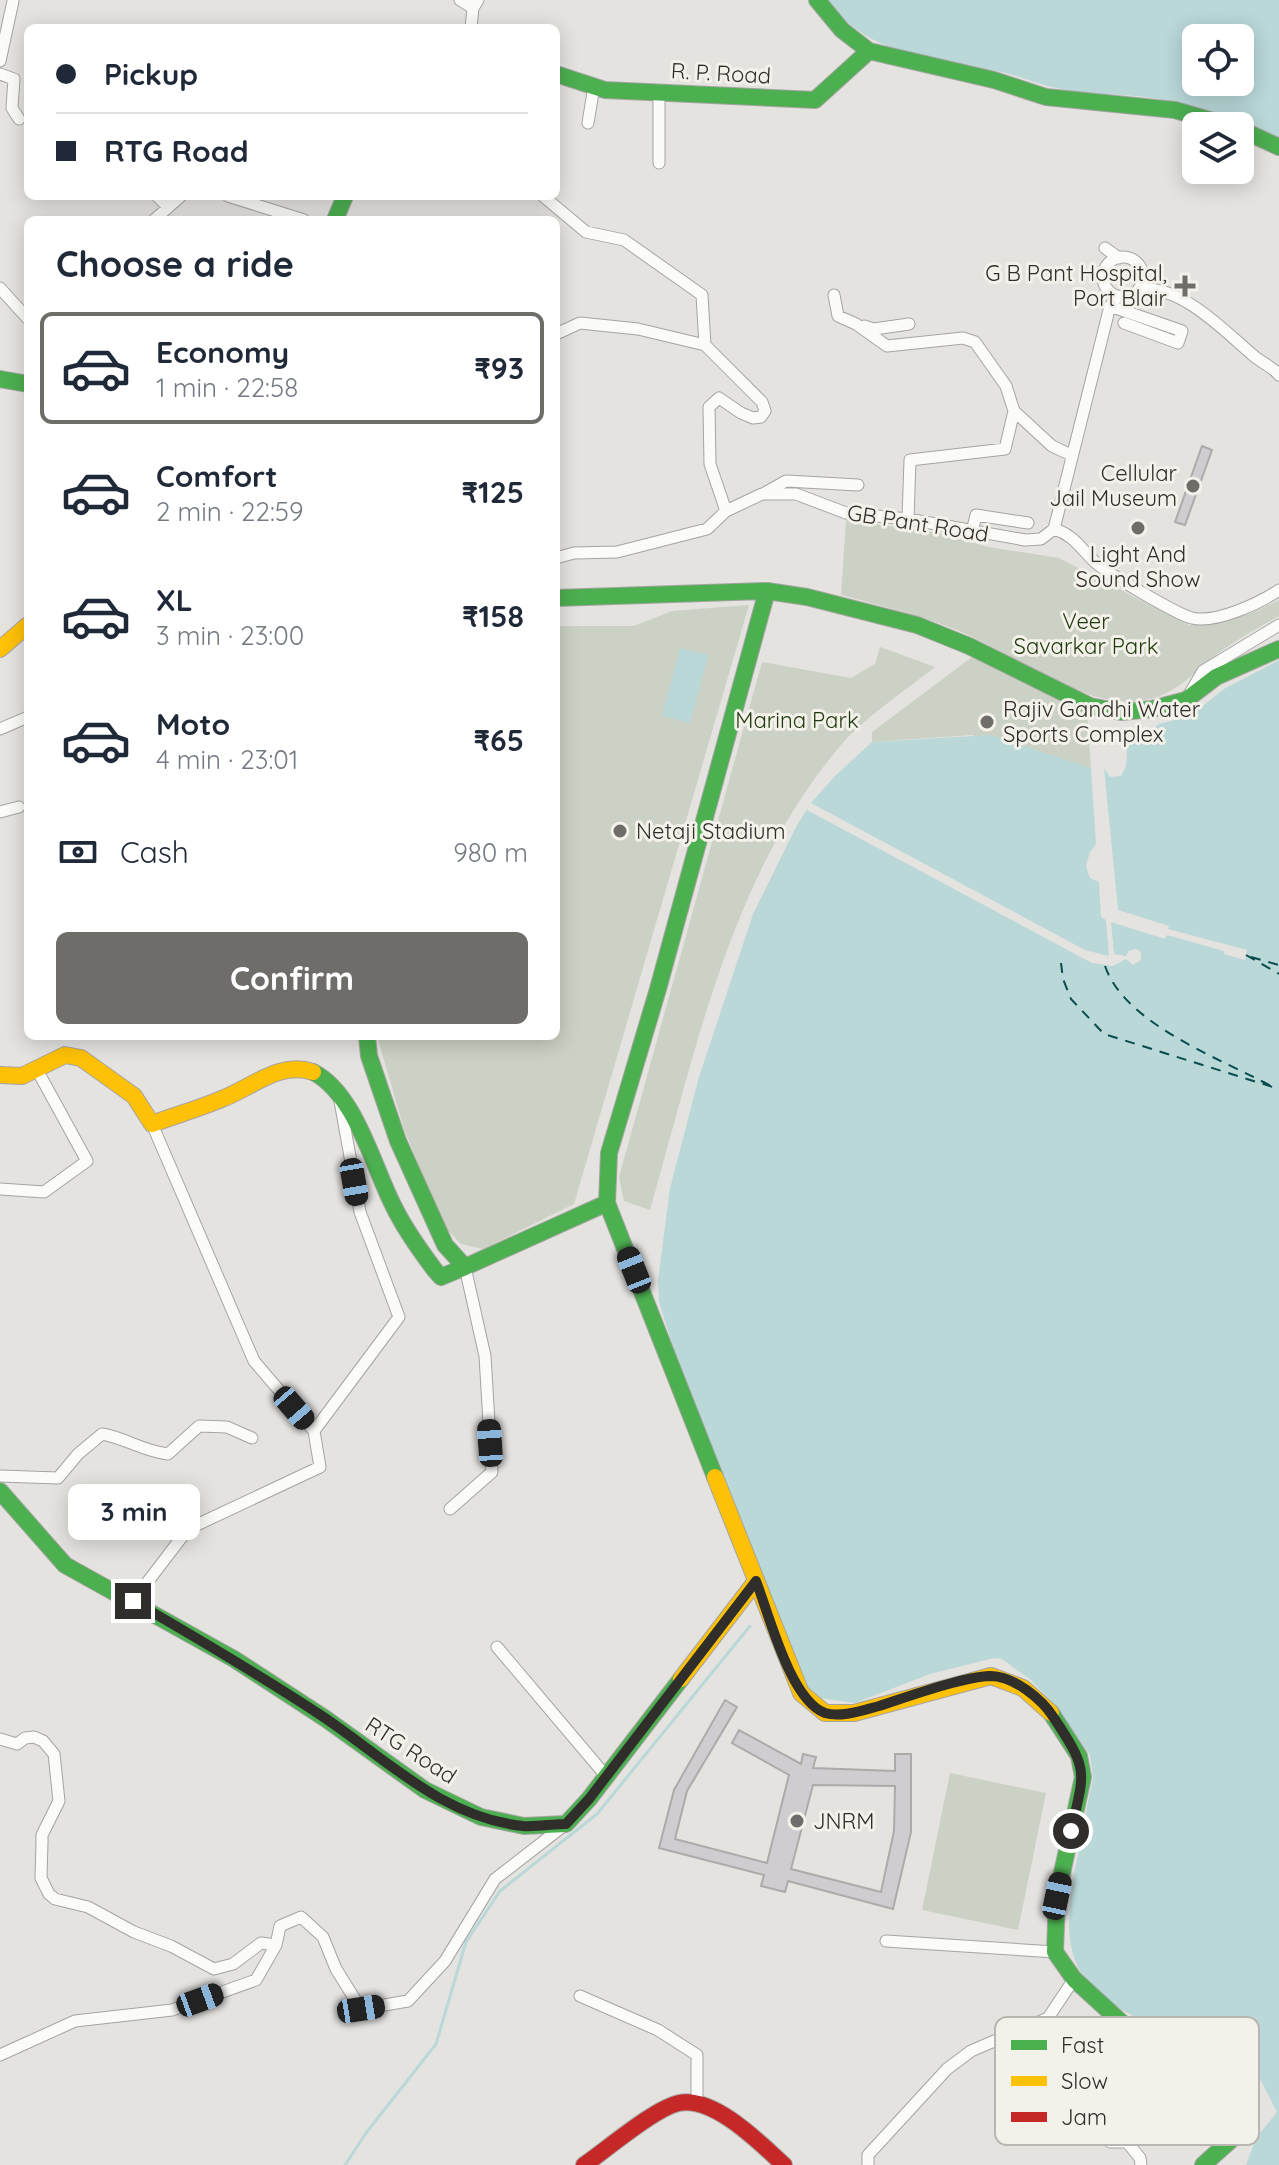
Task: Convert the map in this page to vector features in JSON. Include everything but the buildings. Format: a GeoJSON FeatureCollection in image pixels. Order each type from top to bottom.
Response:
{"type":"FeatureCollection","features":[{"type":"Feature","properties":{"kind":"main road"},"geometry":{"type":"LineString","coordinates":[[817,0],[842,30],[869,51],[994,80],[1046,97],[1182,112]]}},
{"type":"Feature","properties":{"kind":"main road","name":"R. P. Road"},"geometry":{"type":"LineString","coordinates":[[560,75],[605,90],[815,100],[869,51]]}},
{"type":"Feature","properties":{"kind":"main road"},"geometry":{"type":"LineString","coordinates":[[1254,135],[1279,147]]}},
{"type":"Feature","properties":{"kind":"main road"},"geometry":{"type":"LineString","coordinates":[[0,379],[24,383]]}},
{"type":"Feature","properties":{"kind":"main road"},"geometry":{"type":"LineString","coordinates":[[560,598],[767,591],[807,597],[917,625],[969,646],[1090,706],[1121,712],[1152,709],[1186,700],[1216,677],[1279,649]]}},
{"type":"Feature","properties":{"kind":"main road"},"geometry":{"type":"LineString","coordinates":[[767,591],[658,989],[609,1153],[607,1203],[801,1693],[825,1713],[854,1713],[991,1676],[1023,1688],[1047,1707],[1079,1756],[1083,1777],[1057,1896],[1055,1952],[1074,1979],[1115,2017]]}},
{"type":"Feature","properties":{"kind":"main road"},"geometry":{"type":"LineString","coordinates":[[0,649],[24,628]]}},
{"type":"Feature","properties":{"kind":"main road"},"geometry":{"type":"LineString","coordinates":[[367,1040],[369,1056],[398,1141],[445,1245],[465,1267]]}},
{"type":"Feature","properties":{"kind":"main road"},"geometry":{"type":"LineString","coordinates":[[0,1075],[22,1076],[65,1055],[81,1058],[134,1096],[152,1124],[230,1096],[250,1084],[286,1070],[300,1068],[315,1071],[338,1093],[374,1161],[393,1206],[441,1277],[607,1203]]}},
{"type":"Feature","properties":{"kind":"main road","name":"RTG Road"},"geometry":{"type":"LineString","coordinates":[[0,1491],[65,1565],[234,1659],[326,1719],[425,1790],[481,1817],[524,1826],[566,1824]]}},
{"type":"Feature","properties":{"kind":"main road"},"geometry":{"type":"LineString","coordinates":[[566,1824],[756,1581]]}},
{"type":"Feature","properties":{"kind":"main road"},"geometry":{"type":"LineString","coordinates":[[584,2165],[675,2103],[697,2102],[718,2112],[784,2165]]}},
{"type":"Feature","properties":{"kind":"main road"},"geometry":{"type":"LineString","coordinates":[[1203,2165],[1225,2145]]}},
{"type":"Feature","properties":{"kind":"street"},"geometry":{"type":"LineString","coordinates":[[460,0],[476,4],[472,24]]}},
{"type":"Feature","properties":{"kind":"street"},"geometry":{"type":"LineString","coordinates":[[0,61],[13,1]]}},
{"type":"Feature","properties":{"kind":"street"},"geometry":{"type":"LineString","coordinates":[[0,74],[14,79],[12,108],[19,119]]}},
{"type":"Feature","properties":{"kind":"street"},"geometry":{"type":"LineString","coordinates":[[588,123],[594,86]]}},
{"type":"Feature","properties":{"kind":"street"},"geometry":{"type":"LineString","coordinates":[[659,93],[659,163]]}},
{"type":"Feature","properties":{"kind":"street"},"geometry":{"type":"LineString","coordinates":[[161,200],[167,206]]}},
{"type":"Feature","properties":{"kind":"street"},"geometry":{"type":"LineString","coordinates":[[158,216],[175,200]]}},
{"type":"Feature","properties":{"kind":"street"},"geometry":{"type":"LineString","coordinates":[[241,200],[291,216]]}},
{"type":"Feature","properties":{"kind":"street"},"geometry":{"type":"LineString","coordinates":[[548,200],[586,232],[624,240],[702,295],[705,345]]}},
{"type":"Feature","properties":{"kind":"street"},"geometry":{"type":"LineString","coordinates":[[1105,248],[1119,258],[1132,260],[1141,270],[1139,289]]}},
{"type":"Feature","properties":{"kind":"street"},"geometry":{"type":"LineString","coordinates":[[1119,258],[1108,264],[1103,277],[1114,301],[1182,331],[1178,343],[1124,323]]}},
{"type":"Feature","properties":{"kind":"street"},"geometry":{"type":"LineString","coordinates":[[0,288],[24,315]]}},
{"type":"Feature","properties":{"kind":"street"},"geometry":{"type":"LineString","coordinates":[[1114,301],[1130,296],[1139,289],[1153,288],[1176,296],[1221,327],[1279,375]]}},
{"type":"Feature","properties":{"kind":"street"},"geometry":{"type":"LineString","coordinates":[[834,295],[838,316],[856,324],[874,329],[909,324]]}},
{"type":"Feature","properties":{"kind":"street"},"geometry":{"type":"LineString","coordinates":[[1114,301],[1054,529],[1074,537],[1097,564],[1121,580],[1192,618],[1207,618],[1258,604],[1279,590]]}},
{"type":"Feature","properties":{"kind":"street"},"geometry":{"type":"LineString","coordinates":[[560,332],[580,323],[638,329],[705,345],[762,402],[765,411],[761,417],[753,418],[719,398],[709,407],[710,464],[726,511]]}},
{"type":"Feature","properties":{"kind":"street"},"geometry":{"type":"LineString","coordinates":[[856,324],[887,346],[963,338],[975,342],[1006,386],[1014,411],[1052,446],[1071,455]]}},
{"type":"Feature","properties":{"kind":"street"},"geometry":{"type":"LineString","coordinates":[[908,519],[910,460],[1005,449],[1014,411]]}},
{"type":"Feature","properties":{"kind":"street"},"geometry":{"type":"LineString","coordinates":[[762,494],[786,481],[858,485]]}},
{"type":"Feature","properties":{"kind":"street","name":"GB Pant Road"},"geometry":{"type":"LineString","coordinates":[[560,557],[574,553],[617,552],[707,529],[726,511],[762,494],[796,494],[846,513],[908,519],[1025,540],[1041,539],[1054,529]]}},
{"type":"Feature","properties":{"kind":"street"},"geometry":{"type":"LineString","coordinates":[[972,532],[976,515],[1028,523]]}},
{"type":"Feature","properties":{"kind":"street"},"geometry":{"type":"LineString","coordinates":[[1186,700],[1203,671],[1279,625]]}},
{"type":"Feature","properties":{"kind":"street"},"geometry":{"type":"LineString","coordinates":[[0,729],[24,719]]}},
{"type":"Feature","properties":{"kind":"street"},"geometry":{"type":"LineString","coordinates":[[0,812],[19,807]]}},
{"type":"Feature","properties":{"kind":"street"},"geometry":{"type":"LineString","coordinates":[[0,1189],[44,1192],[87,1161],[36,1068]]}},
{"type":"Feature","properties":{"kind":"street"},"geometry":{"type":"LineString","coordinates":[[314,1431],[399,1317],[360,1212],[338,1093]]}},
{"type":"Feature","properties":{"kind":"street"},"geometry":{"type":"LineString","coordinates":[[133,1601],[188,1529],[320,1467],[314,1431],[254,1361],[152,1124]]}},
{"type":"Feature","properties":{"kind":"street"},"geometry":{"type":"LineString","coordinates":[[450,1509],[492,1472],[485,1356],[465,1267]]}},
{"type":"Feature","properties":{"kind":"street"},"geometry":{"type":"LineString","coordinates":[[0,1476],[58,1478],[78,1454],[102,1434],[117,1437],[145,1451],[168,1454],[199,1426],[227,1427],[252,1438]]}},
{"type":"Feature","properties":{"kind":"street"},"geometry":{"type":"LineString","coordinates":[[497,1647],[606,1776]]}},
{"type":"Feature","properties":{"kind":"street"},"geometry":{"type":"LineString","coordinates":[[0,1739],[17,1744],[34,1737],[43,1741],[54,1754],[59,1801],[42,1835],[41,1869],[46,1889],[55,1899],[88,1907],[214,1969],[233,1964],[261,1943],[276,1945]]}},
{"type":"Feature","properties":{"kind":"street"},"geometry":{"type":"LineString","coordinates":[[0,2055],[75,2021],[172,2010],[256,1980],[276,1945],[280,1926],[301,1917],[323,1937],[336,1969],[361,2009],[408,2001],[445,1961],[495,1879],[566,1824]]}},
{"type":"Feature","properties":{"kind":"street"},"geometry":{"type":"LineString","coordinates":[[886,1941],[1055,1952]]}},
{"type":"Feature","properties":{"kind":"street"},"geometry":{"type":"LineString","coordinates":[[1049,2017],[1074,1979]]}},
{"type":"Feature","properties":{"kind":"street"},"geometry":{"type":"LineString","coordinates":[[580,1996],[658,2030],[697,2055],[697,2102]]}},
{"type":"Feature","properties":{"kind":"street"},"geometry":{"type":"LineString","coordinates":[[868,2165],[868,2155],[947,2069],[971,2051],[995,2041]]}},
{"type":"Feature","properties":{"kind":"street"},"geometry":{"type":"LineString","coordinates":[[1129,2145],[1140,2158],[1141,2165]]}},
{"type":"Feature","properties":{"kind":"green space","name":"Veer Savarkar Park"},"geometry":{"type":"Polygon","coordinates":[[[846,520],[939,533],[988,547],[1059,558],[1189,625],[1236,618],[1279,600],[1279,616],[1221,651],[1166,693],[1133,701],[1108,699],[1058,682],[949,627],[841,595],[846,520]]]}},
{"type":"Feature","properties":{"kind":"green space","name":"Netaji Stadium"},"geometry":{"type":"Polygon","coordinates":[[[749,605],[574,1204],[483,1249],[461,1244],[443,1225],[404,1129],[378,1040],[560,1040],[560,626],[634,626],[672,611],[749,605]]]}},
{"type":"Feature","properties":{"kind":"green space","name":"Marina Park"},"geometry":{"type":"Polygon","coordinates":[[[880,647],[935,667],[873,714],[851,735],[803,795],[771,850],[744,907],[722,966],[650,1210],[624,1201],[619,1177],[762,662],[851,678],[875,664],[880,647]]]}},
{"type":"Feature","properties":{"kind":"green space","name":"Rajiv Gandhi Water Sports Complex"},"geometry":{"type":"Polygon","coordinates":[[[972,657],[1087,711],[1091,768],[972,735],[872,742],[872,732],[972,657]]]}},
{"type":"Feature","properties":{"kind":"green space"},"geometry":{"type":"Polygon","coordinates":[[[950,1773],[1046,1793],[1018,1930],[922,1910],[950,1773]]]}},
{"type":"Feature","properties":{"kind":"water"},"geometry":{"type":"Polygon","coordinates":[[[826,0],[1279,0],[1279,141],[1254,128],[1254,112],[1213,112],[1141,96],[1072,91],[903,52],[862,33],[843,19],[826,0]]]}},
{"type":"Feature","properties":{"kind":"water"},"geometry":{"type":"Polygon","coordinates":[[[680,648],[708,655],[690,723],[662,716],[680,648]]]}},
{"type":"Feature","properties":{"kind":"water"},"geometry":{"type":"Polygon","coordinates":[[[1279,660],[1279,2165],[1246,2165],[1253,2145],[1259,2145],[1259,2134],[1277,2112],[1259,2077],[1259,2017],[1136,2017],[1099,1994],[1075,1961],[1069,1921],[1075,1870],[1093,1778],[1090,1755],[1056,1707],[1031,1680],[1002,1659],[994,1658],[930,1674],[855,1703],[819,1698],[806,1689],[678,1362],[659,1302],[658,1280],[670,1188],[699,1077],[753,914],[797,825],[811,803],[835,776],[872,742],[990,735],[1091,768],[1104,768],[1110,777],[1121,776],[1130,744],[1159,724],[1190,716],[1224,689],[1279,660]]]}},
{"type":"Feature","properties":{"kind":"pier"},"geometry":{"type":"Polygon","coordinates":[[[1091,768],[1104,768],[1118,910],[1169,926],[1168,929],[1247,950],[1245,960],[1224,954],[1224,951],[1167,935],[1165,939],[1111,922],[1114,954],[1126,956],[1136,949],[1141,952],[1141,960],[1133,965],[1126,959],[1113,966],[1092,963],[807,810],[811,803],[1085,950],[1109,956],[1106,920],[1101,917],[1099,882],[1090,878],[1086,866],[1096,844],[1091,768]]]}},
{"type":"Feature","properties":{"kind":"waterway"},"geometry":{"type":"LineString","coordinates":[[345,2165],[366,2133],[436,2044],[466,1942],[500,1891],[597,1814],[750,1626]]}},
{"type":"Feature","properties":{"kind":"ferry route"},"geometry":{"type":"LineString","coordinates":[[1246,955],[1279,974]]}},
{"type":"Feature","properties":{"kind":"ferry route"},"geometry":{"type":"LineString","coordinates":[[1251,957],[1279,965]]}},
{"type":"Feature","properties":{"kind":"ferry route"},"geometry":{"type":"LineString","coordinates":[[1061,963],[1071,999],[1104,1034],[1279,1089]]}},
{"type":"Feature","properties":{"kind":"ferry route"},"geometry":{"type":"LineString","coordinates":[[1105,966],[1116,987],[1153,1022],[1201,1051],[1271,1086]]}},
{"type":"Feature","properties":{"kind":"traffic: fast"},"geometry":{"type":"LineString","coordinates":[[817,0],[842,30],[869,51],[994,80],[1046,97],[1182,112]]}},
{"type":"Feature","properties":{"kind":"traffic: fast"},"geometry":{"type":"LineString","coordinates":[[560,75],[605,90],[815,100],[869,51]]}},
{"type":"Feature","properties":{"kind":"traffic: fast"},"geometry":{"type":"LineString","coordinates":[[1254,135],[1279,147]]}},
{"type":"Feature","properties":{"kind":"traffic: fast"},"geometry":{"type":"LineString","coordinates":[[337,216],[343,200]]}},
{"type":"Feature","properties":{"kind":"traffic: fast"},"geometry":{"type":"LineString","coordinates":[[0,379],[24,383]]}},
{"type":"Feature","properties":{"kind":"traffic: fast"},"geometry":{"type":"LineString","coordinates":[[715,1477],[607,1203],[609,1153],[658,989],[767,591]]}},
{"type":"Feature","properties":{"kind":"traffic: fast"},"geometry":{"type":"LineString","coordinates":[[560,598],[767,591],[807,597],[917,625],[969,646],[1090,706],[1121,712],[1152,709],[1186,700],[1216,677],[1279,649]]}},
{"type":"Feature","properties":{"kind":"traffic: fast"},"geometry":{"type":"LineString","coordinates":[[367,1040],[369,1056],[398,1141],[445,1245],[465,1267],[607,1203]]}},
{"type":"Feature","properties":{"kind":"traffic: fast"},"geometry":{"type":"LineString","coordinates":[[313,1072],[328,1082],[351,1113],[397,1214],[434,1269],[441,1277],[465,1267]]}},
{"type":"Feature","properties":{"kind":"traffic: fast"},"geometry":{"type":"LineString","coordinates":[[0,1491],[65,1565],[234,1659],[326,1719],[425,1790],[481,1817],[524,1826],[566,1824],[589,1799],[681,1679]]}},
{"type":"Feature","properties":{"kind":"traffic: fast"},"geometry":{"type":"LineString","coordinates":[[1051,1713],[1079,1756],[1083,1777],[1057,1896],[1055,1952],[1074,1979],[1115,2017]]}},
{"type":"Feature","properties":{"kind":"traffic: fast"},"geometry":{"type":"LineString","coordinates":[[1203,2165],[1225,2145]]}},
{"type":"Feature","properties":{"kind":"traffic: slow"},"geometry":{"type":"LineString","coordinates":[[0,649],[24,628]]}},
{"type":"Feature","properties":{"kind":"traffic: slow"},"geometry":{"type":"LineString","coordinates":[[0,1075],[22,1076],[65,1055],[81,1058],[134,1096],[152,1124],[215,1102],[278,1072],[301,1069],[313,1072]]}},
{"type":"Feature","properties":{"kind":"traffic: slow"},"geometry":{"type":"LineString","coordinates":[[715,1477],[801,1693],[825,1713],[854,1713],[991,1676],[1023,1688],[1051,1713]]}},
{"type":"Feature","properties":{"kind":"traffic: slow"},"geometry":{"type":"LineString","coordinates":[[681,1679],[756,1581]]}},
{"type":"Feature","properties":{"kind":"traffic: jam"},"geometry":{"type":"LineString","coordinates":[[584,2165],[657,2113],[679,2103],[693,2103],[721,2114],[736,2123],[784,2165]]}},
{"type":"Feature","properties":{"kind":"place","name":"G B Pant Hospital, Port Blair"},"geometry":{"type":"Point","coordinates":[1185,286]}},
{"type":"Feature","properties":{"kind":"place","name":"Cellular Jail Museum"},"geometry":{"type":"Point","coordinates":[1193,486]}},
{"type":"Feature","properties":{"kind":"place","name":"Light And Sound Show"},"geometry":{"type":"Point","coordinates":[1138,528]}},
{"type":"Feature","properties":{"kind":"place","name":"Rajiv Gandhi Water Sports Complex"},"geometry":{"type":"Point","coordinates":[987,722]}},
{"type":"Feature","properties":{"kind":"place","name":"Netaji Stadium"},"geometry":{"type":"Point","coordinates":[620,831]}},
{"type":"Feature","properties":{"kind":"place","name":"JNRM"},"geometry":{"type":"Point","coordinates":[797,1821]}},
{"type":"Feature","properties":{"kind":"route"},"geometry":{"type":"LineString","coordinates":[[133,1601],[234,1659],[326,1719],[425,1790],[481,1817],[524,1826],[566,1824],[589,1799],[756,1581],[801,1693],[825,1713],[854,1713],[991,1676],[1023,1688],[1047,1707],[1079,1756],[1083,1777],[1071,1831]]}}]}
